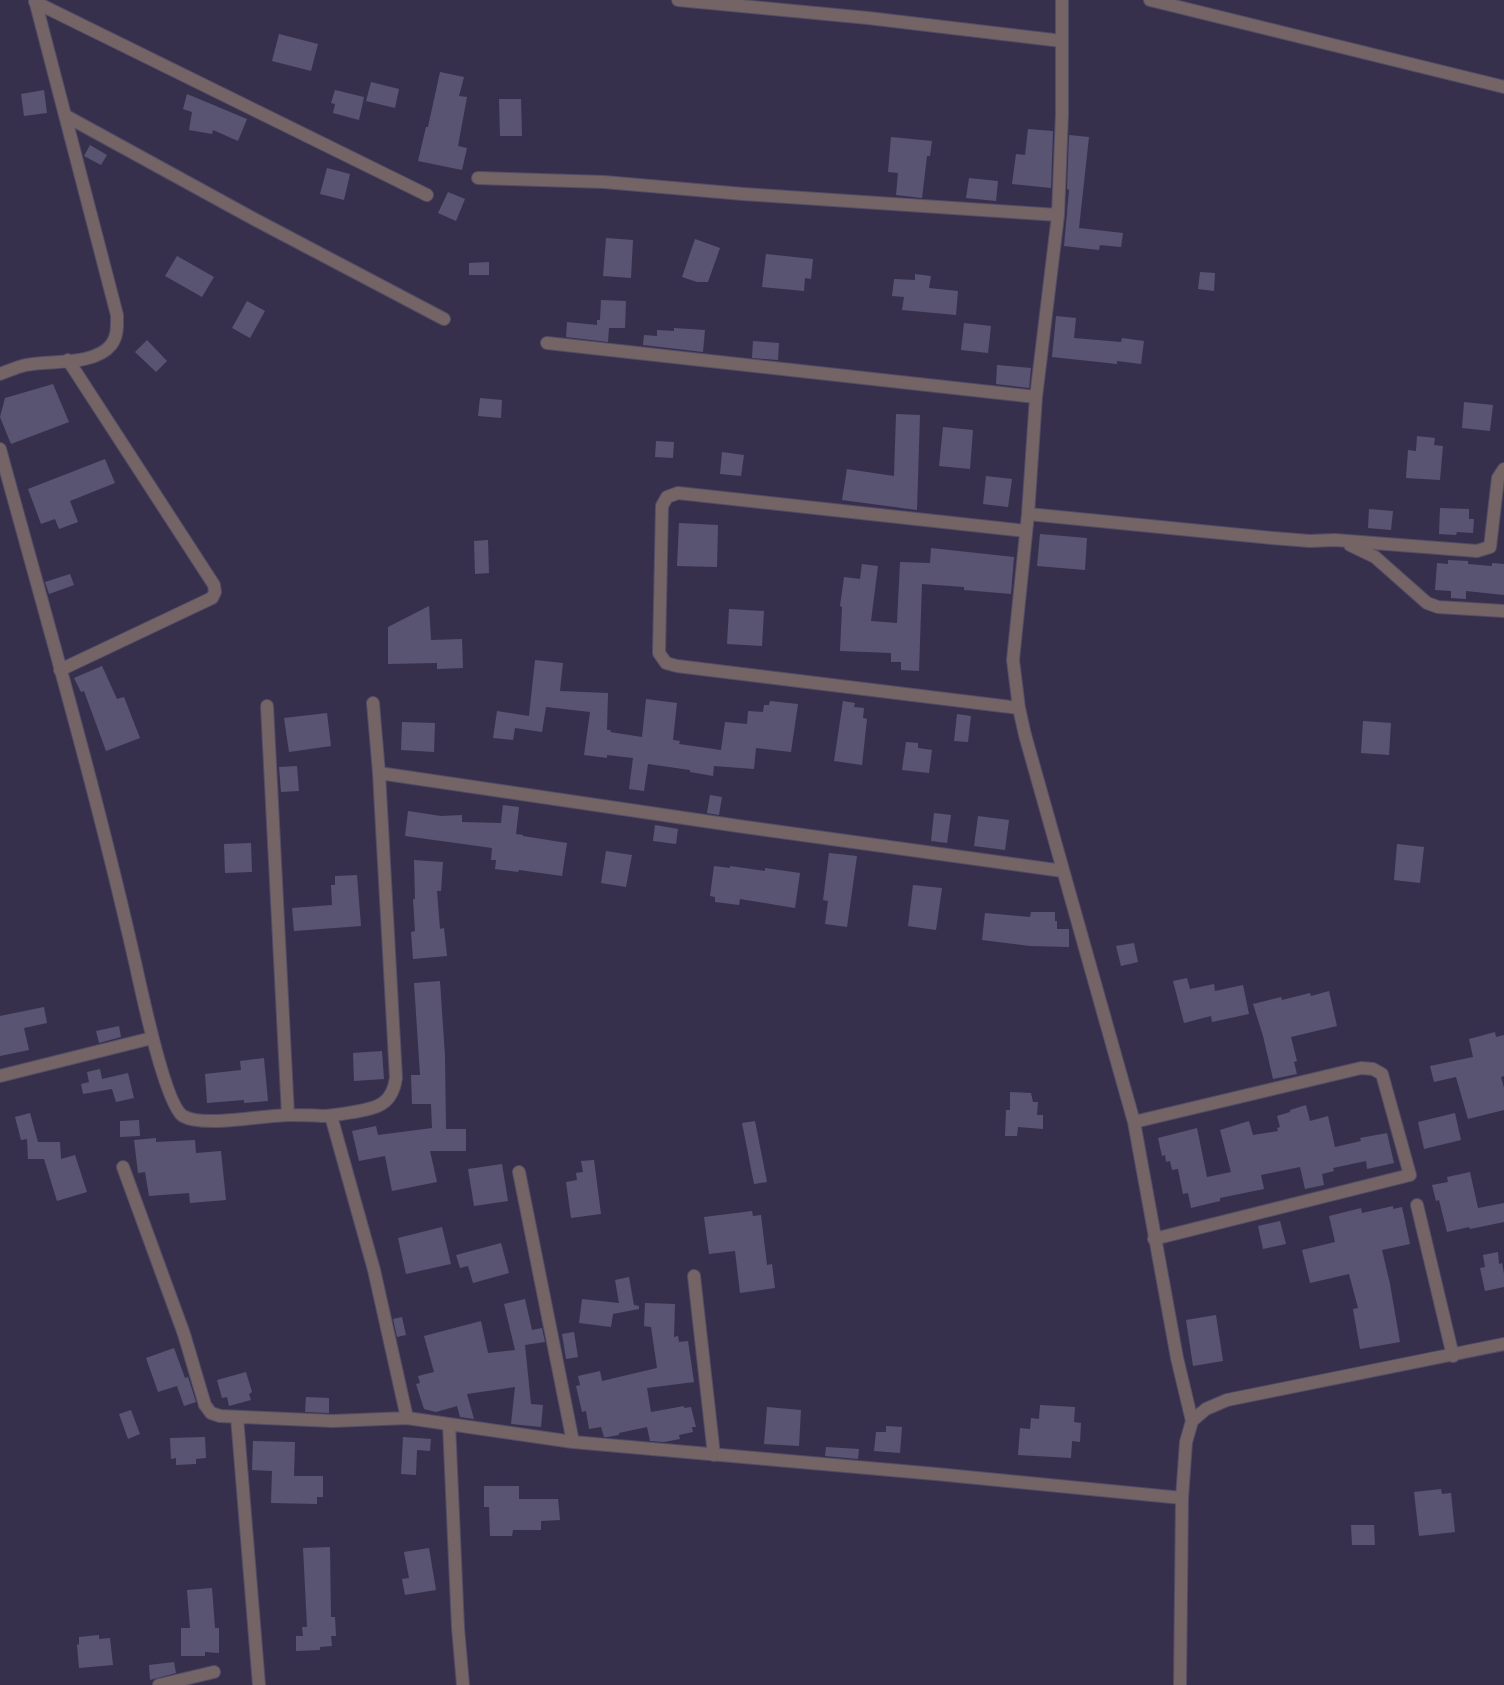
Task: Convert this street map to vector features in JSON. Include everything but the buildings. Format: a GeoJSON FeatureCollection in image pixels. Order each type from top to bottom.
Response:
{"type":"FeatureCollection","features":[{"type":"Feature","properties":{"kind":"street"},"geometry":{"type":"LineString","coordinates":[[678,0],[868,18],[1062,41]]}},
{"type":"Feature","properties":{"kind":"street"},"geometry":{"type":"LineString","coordinates":[[1062,0],[1062,114],[1058,215],[1036,396],[1028,514],[1013,660],[1019,708],[1025,735],[1134,1122],[1177,1358],[1192,1421],[1186,1442],[1182,1498],[1180,1685]]}},
{"type":"Feature","properties":{"kind":"street"},"geometry":{"type":"LineString","coordinates":[[1150,0],[1504,87]]}},
{"type":"Feature","properties":{"kind":"street"},"geometry":{"type":"LineString","coordinates":[[0,374],[26,365],[92,358],[103,353],[112,344],[117,334],[117,315],[35,1]]}},
{"type":"Feature","properties":{"kind":"street"},"geometry":{"type":"LineString","coordinates":[[35,1],[427,195]]}},
{"type":"Feature","properties":{"kind":"street"},"geometry":{"type":"LineString","coordinates":[[66,116],[254,219],[444,319]]}},
{"type":"Feature","properties":{"kind":"street"},"geometry":{"type":"LineString","coordinates":[[478,178],[604,182],[762,195],[1058,215]]}},
{"type":"Feature","properties":{"kind":"street"},"geometry":{"type":"LineString","coordinates":[[547,343],[1036,396]]}},
{"type":"Feature","properties":{"kind":"street"},"geometry":{"type":"LineString","coordinates":[[60,670],[212,598],[215,592],[214,585],[68,360]]}},
{"type":"Feature","properties":{"kind":"street"},"geometry":{"type":"LineString","coordinates":[[0,449],[125,918],[152,1038],[174,1106],[183,1116],[213,1121],[288,1115],[331,1116],[374,1109],[386,1102],[394,1090],[396,1078],[379,774],[373,703]]}},
{"type":"Feature","properties":{"kind":"street"},"geometry":{"type":"LineString","coordinates":[[1028,514],[1272,538],[1310,541],[1335,540],[1477,551],[1490,547],[1498,478],[1504,469]]}},
{"type":"Feature","properties":{"kind":"street"},"geometry":{"type":"LineString","coordinates":[[1019,708],[677,666],[666,663],[659,653],[662,506],[667,497],[678,494],[1026,531]]}},
{"type":"Feature","properties":{"kind":"street"},"geometry":{"type":"LineString","coordinates":[[1335,540],[1375,556],[1427,603],[1438,607],[1504,611]]}},
{"type":"Feature","properties":{"kind":"street"},"geometry":{"type":"LineString","coordinates":[[267,706],[288,1115]]}},
{"type":"Feature","properties":{"kind":"street"},"geometry":{"type":"LineString","coordinates":[[379,774],[754,829],[1063,871]]}},
{"type":"Feature","properties":{"kind":"street"},"geometry":{"type":"LineString","coordinates":[[0,1076],[152,1038]]}},
{"type":"Feature","properties":{"kind":"street"},"geometry":{"type":"LineString","coordinates":[[1134,1122],[1361,1068],[1373,1069],[1382,1074],[1410,1175],[1154,1239]]}},
{"type":"Feature","properties":{"kind":"street"},"geometry":{"type":"LineString","coordinates":[[331,1116],[374,1270],[406,1418]]}},
{"type":"Feature","properties":{"kind":"street"},"geometry":{"type":"LineString","coordinates":[[123,1167],[184,1334],[205,1405],[212,1413],[220,1416],[333,1421],[406,1418],[573,1442],[1182,1498]]}},
{"type":"Feature","properties":{"kind":"street"},"geometry":{"type":"LineString","coordinates":[[518,1172],[573,1442]]}},
{"type":"Feature","properties":{"kind":"street"},"geometry":{"type":"LineString","coordinates":[[1417,1205],[1453,1356]]}},
{"type":"Feature","properties":{"kind":"street"},"geometry":{"type":"LineString","coordinates":[[694,1276],[714,1455]]}},
{"type":"Feature","properties":{"kind":"street"},"geometry":{"type":"LineString","coordinates":[[1192,1421],[1206,1409],[1227,1400],[1329,1378],[1453,1356],[1504,1344]]}},
{"type":"Feature","properties":{"kind":"street"},"geometry":{"type":"LineString","coordinates":[[237,1417],[259,1685]]}},
{"type":"Feature","properties":{"kind":"street"},"geometry":{"type":"LineString","coordinates":[[449,1424],[458,1628],[463,1685]]}},
{"type":"Feature","properties":{"kind":"street"},"geometry":{"type":"LineString","coordinates":[[159,1685],[214,1672]]}}]}
